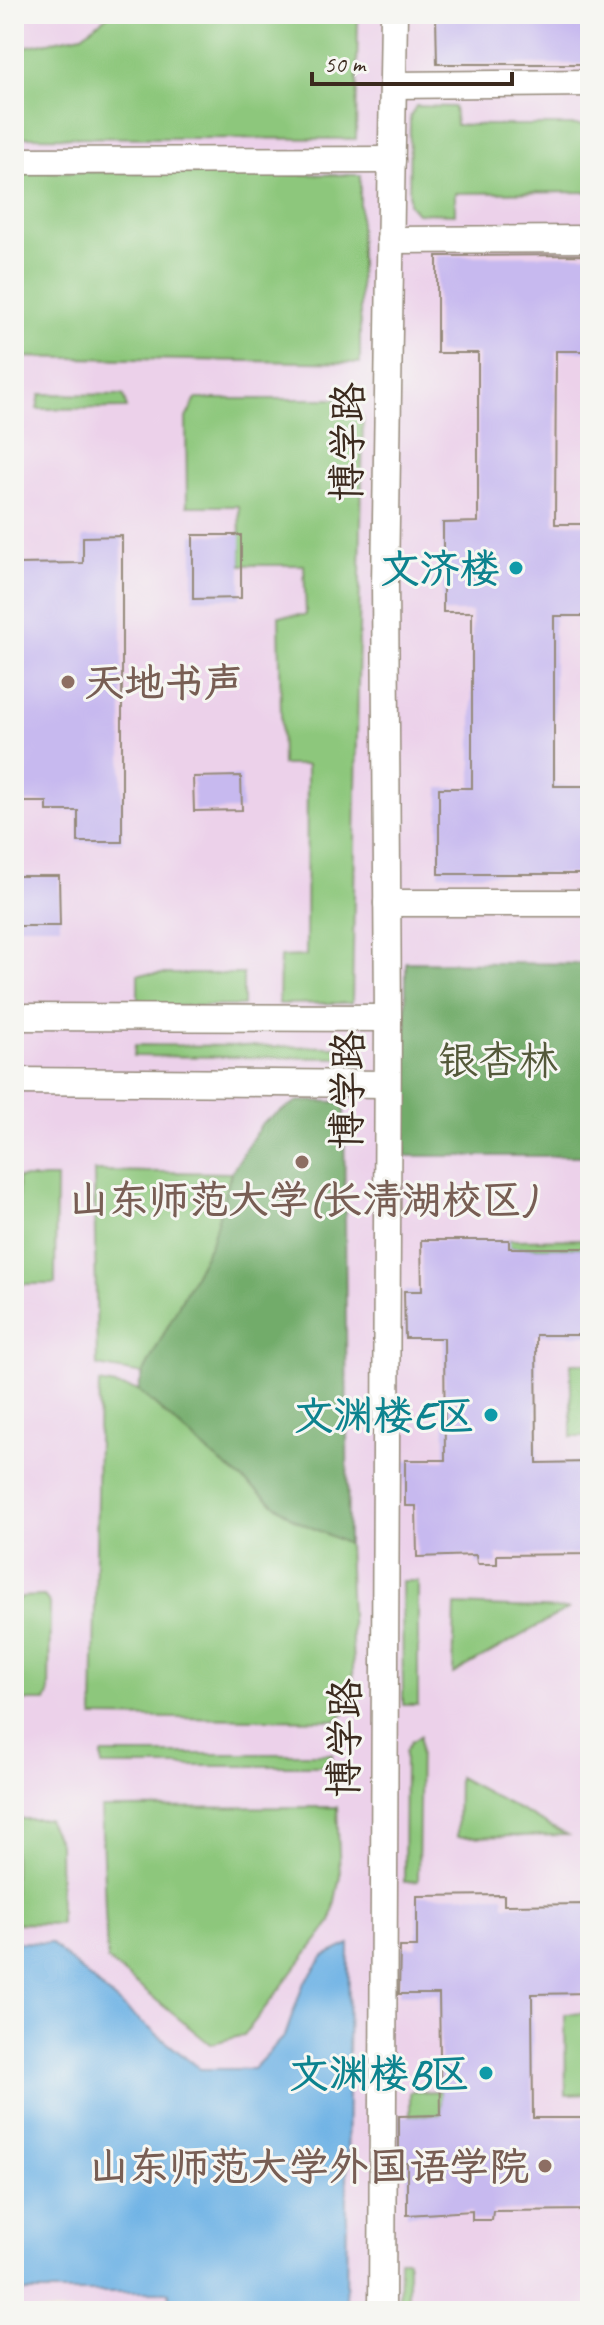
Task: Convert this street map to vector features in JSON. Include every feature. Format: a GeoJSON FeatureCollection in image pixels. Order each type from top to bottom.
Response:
{"type":"FeatureCollection","features":[{"type":"Feature","properties":{"kind":"street","name":"博学路"},"geometry":{"type":"LineString","coordinates":[[382,2311],[388,1018],[385,567],[394,14]]}},
{"type":"Feature","properties":{"kind":"street"},"geometry":{"type":"LineString","coordinates":[[393,85],[590,83]]}},
{"type":"Feature","properties":{"kind":"street"},"geometry":{"type":"LineString","coordinates":[[14,161],[392,160]]}},
{"type":"Feature","properties":{"kind":"street"},"geometry":{"type":"LineString","coordinates":[[390,240],[590,239]]}},
{"type":"Feature","properties":{"kind":"street"},"geometry":{"type":"LineString","coordinates":[[387,903],[590,903]]}},
{"type":"Feature","properties":{"kind":"street"},"geometry":{"type":"LineString","coordinates":[[14,1017],[388,1018]]}},
{"type":"Feature","properties":{"kind":"street"},"geometry":{"type":"LineString","coordinates":[[14,1081],[386,1084]]}},
{"type":"Feature","properties":{"kind":"shaded area","name":"山东师范大学(长清湖校区)"},"geometry":{"type":"Polygon","coordinates":[[[14,14],[590,14],[590,2311],[14,2311],[14,14]]]}},
{"type":"Feature","properties":{"kind":"green space"},"geometry":{"type":"Polygon","coordinates":[[[110,14],[358,14],[356,139],[14,137],[14,49],[82,35],[110,14]]]}},
{"type":"Feature","properties":{"kind":"green space"},"geometry":{"type":"Polygon","coordinates":[[[416,106],[454,107],[456,125],[590,125],[590,192],[455,193],[455,214],[417,213],[409,204],[410,117],[416,106]]]}},
{"type":"Feature","properties":{"kind":"green space"},"geometry":{"type":"Polygon","coordinates":[[[14,171],[360,175],[360,363],[14,357],[14,171]]]}},
{"type":"Feature","properties":{"kind":"green space"},"geometry":{"type":"Polygon","coordinates":[[[40,394],[123,395],[127,408],[37,409],[40,394]]]}},
{"type":"Feature","properties":{"kind":"green space"},"geometry":{"type":"Polygon","coordinates":[[[196,399],[343,399],[363,418],[352,1003],[279,1004],[280,957],[306,956],[307,765],[282,765],[279,616],[306,615],[304,565],[241,565],[239,506],[187,506],[186,418],[196,399]]]}},
{"type":"Feature","properties":{"kind":"green space","name":"银杏林"},"geometry":{"type":"Polygon","coordinates":[[[406,962],[590,964],[590,1156],[405,1156],[406,962]]]}},
{"type":"Feature","properties":{"kind":"green space"},"geometry":{"type":"Polygon","coordinates":[[[138,974],[243,974],[243,1006],[138,1006],[138,974]]]}},
{"type":"Feature","properties":{"kind":"green space"},"geometry":{"type":"Polygon","coordinates":[[[135,1045],[344,1047],[343,1058],[134,1056],[135,1045]]]}},
{"type":"Feature","properties":{"kind":"green space"},"geometry":{"type":"Polygon","coordinates":[[[298,1101],[344,1102],[348,1544],[295,1520],[215,1458],[138,1390],[143,1374],[211,1243],[231,1173],[262,1123],[298,1101]]]}},
{"type":"Feature","properties":{"kind":"green space"},"geometry":{"type":"Polygon","coordinates":[[[94,1171],[231,1173],[211,1243],[143,1374],[97,1366],[94,1171]]]}},
{"type":"Feature","properties":{"kind":"green space"},"geometry":{"type":"Polygon","coordinates":[[[18,1178],[56,1178],[55,1284],[17,1284],[18,1178]]]}},
{"type":"Feature","properties":{"kind":"green space"},"geometry":{"type":"Polygon","coordinates":[[[590,1239],[590,1248],[509,1248],[509,1240],[590,1239]]]}},
{"type":"Feature","properties":{"kind":"green space"},"geometry":{"type":"Polygon","coordinates":[[[571,1363],[590,1363],[590,1437],[571,1437],[571,1363]]]}},
{"type":"Feature","properties":{"kind":"green space"},"geometry":{"type":"Polygon","coordinates":[[[99,1383],[138,1390],[215,1458],[295,1520],[348,1544],[354,1692],[347,1711],[337,1720],[93,1717],[99,1383]]]}},
{"type":"Feature","properties":{"kind":"green space"},"geometry":{"type":"Polygon","coordinates":[[[402,1581],[418,1581],[418,1705],[403,1705],[402,1581]]]}},
{"type":"Feature","properties":{"kind":"green space"},"geometry":{"type":"Polygon","coordinates":[[[44,1596],[50,1603],[49,1694],[46,1701],[19,1701],[14,1694],[15,1603],[21,1597],[44,1596]]]}},
{"type":"Feature","properties":{"kind":"green space"},"geometry":{"type":"Polygon","coordinates":[[[455,1605],[568,1609],[453,1674],[455,1605]]]}},
{"type":"Feature","properties":{"kind":"green space"},"geometry":{"type":"Polygon","coordinates":[[[420,1736],[418,1881],[404,1882],[405,1752],[411,1742],[420,1736]]]}},
{"type":"Feature","properties":{"kind":"green space"},"geometry":{"type":"Polygon","coordinates":[[[102,1754],[332,1754],[332,1766],[102,1766],[102,1754]]]}},
{"type":"Feature","properties":{"kind":"green space"},"geometry":{"type":"Polygon","coordinates":[[[458,1777],[567,1835],[457,1837],[458,1777]]]}},
{"type":"Feature","properties":{"kind":"green space"},"geometry":{"type":"Polygon","coordinates":[[[337,1807],[340,1876],[331,1922],[244,2035],[210,2044],[107,1960],[101,1808],[337,1807]]]}},
{"type":"Feature","properties":{"kind":"green space"},"geometry":{"type":"Polygon","coordinates":[[[14,1819],[47,1819],[59,1843],[60,1924],[14,1923],[14,1819]]]}},
{"type":"Feature","properties":{"kind":"green space"},"geometry":{"type":"Polygon","coordinates":[[[590,2013],[590,2094],[566,2095],[565,2014],[590,2013]]]}},
{"type":"Feature","properties":{"kind":"green space"},"geometry":{"type":"Polygon","coordinates":[[[441,2091],[441,2115],[410,2116],[410,2092],[441,2091]]]}},
{"type":"Feature","properties":{"kind":"green space"},"geometry":{"type":"Polygon","coordinates":[[[400,2259],[408,2259],[408,2311],[399,2311],[400,2259]]]}},
{"type":"Feature","properties":{"kind":"water"},"geometry":{"type":"Polygon","coordinates":[[[14,1942],[51,1943],[105,1992],[200,2069],[253,2069],[285,2036],[303,1985],[324,1956],[349,1944],[346,2311],[169,2311],[169,2292],[14,2292],[14,1942]]]}},
{"type":"Feature","properties":{"kind":"building"},"geometry":{"type":"Polygon","coordinates":[[[590,14],[590,64],[437,64],[436,16],[590,14]]]}},
{"type":"Feature","properties":{"kind":"building","name":"文济楼"},"geometry":{"type":"Polygon","coordinates":[[[590,255],[590,351],[556,351],[555,524],[590,524],[590,616],[554,616],[554,786],[590,786],[590,874],[439,874],[439,788],[472,788],[472,612],[443,612],[443,523],[478,522],[478,353],[437,353],[437,256],[590,255]]]}},
{"type":"Feature","properties":{"kind":"building"},"geometry":{"type":"Polygon","coordinates":[[[193,535],[241,535],[241,598],[193,599],[193,535]]]}},
{"type":"Feature","properties":{"kind":"building","name":"天地书声"},"geometry":{"type":"Polygon","coordinates":[[[122,536],[122,842],[78,842],[78,811],[47,811],[47,802],[14,802],[14,564],[83,563],[83,537],[122,536]]]}},
{"type":"Feature","properties":{"kind":"building"},"geometry":{"type":"Polygon","coordinates":[[[241,776],[242,810],[194,811],[193,777],[241,776]]]}},
{"type":"Feature","properties":{"kind":"building"},"geometry":{"type":"Polygon","coordinates":[[[14,876],[59,876],[60,926],[14,926],[14,876]]]}},
{"type":"Feature","properties":{"kind":"building","name":"文渊楼E区"},"geometry":{"type":"Polygon","coordinates":[[[421,1240],[509,1240],[509,1248],[590,1248],[590,1335],[536,1335],[537,1463],[590,1462],[590,1554],[497,1555],[497,1564],[477,1564],[476,1555],[417,1557],[416,1506],[405,1506],[405,1460],[445,1460],[444,1338],[405,1338],[404,1291],[422,1291],[421,1240]]]}},
{"type":"Feature","properties":{"kind":"building","name":"文渊楼B区"},"geometry":{"type":"Polygon","coordinates":[[[504,1895],[504,1905],[590,1904],[590,1993],[532,1994],[533,2118],[590,2118],[590,2210],[493,2211],[492,2220],[472,2220],[472,2211],[407,2215],[407,2163],[399,2163],[399,2116],[441,2115],[439,1994],[399,1994],[400,1947],[417,1947],[417,1896],[504,1895]]]}},
{"type":"Feature","properties":{"kind":"place","name":"文济楼"},"geometry":{"type":"Point","coordinates":[516,568]}},
{"type":"Feature","properties":{"kind":"place","name":"天地书声"},"geometry":{"type":"Point","coordinates":[68,682]}},
{"type":"Feature","properties":{"kind":"place","name":"山东师范大学(长清湖校区)"},"geometry":{"type":"Point","coordinates":[302,1162]}},
{"type":"Feature","properties":{"kind":"place","name":"文渊楼E区"},"geometry":{"type":"Point","coordinates":[491,1415]}},
{"type":"Feature","properties":{"kind":"place","name":"文渊楼B区"},"geometry":{"type":"Point","coordinates":[486,2073]}},
{"type":"Feature","properties":{"kind":"place","name":"山东师范大学外国语学院"},"geometry":{"type":"Point","coordinates":[545,2166]}}]}
